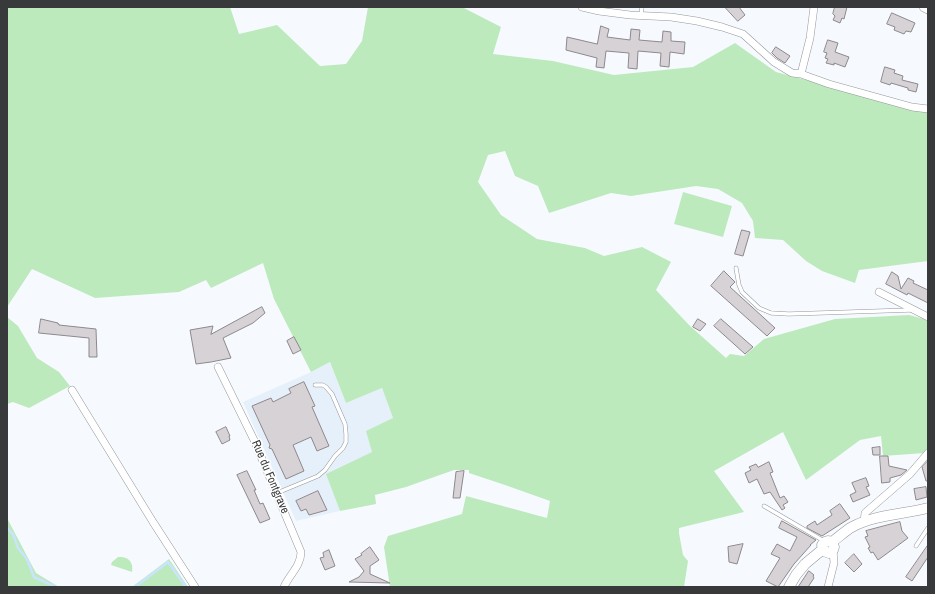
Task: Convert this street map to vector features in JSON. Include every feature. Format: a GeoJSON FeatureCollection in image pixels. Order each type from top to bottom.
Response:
{"type":"FeatureCollection","features":[{"type":"Feature","properties":{"kind":"main road"},"geometry":{"type":"LineString","coordinates":[[788,587],[804,564],[851,528],[864,522],[928,508]]}},
{"type":"Feature","properties":{"kind":"street"},"geometry":{"type":"LineString","coordinates":[[582,7],[599,11],[697,20],[722,27],[743,34],[774,62],[792,73],[802,74],[830,84],[912,107],[928,109]]}},
{"type":"Feature","properties":{"kind":"street"},"geometry":{"type":"LineString","coordinates":[[802,74],[810,38],[814,7]]}},
{"type":"Feature","properties":{"kind":"street"},"geometry":{"type":"LineString","coordinates":[[924,7],[928,9]]}},
{"type":"Feature","properties":{"kind":"street"},"geometry":{"type":"LineString","coordinates":[[879,292],[928,317]]}},
{"type":"Feature","properties":{"kind":"street","name":"Rue du Fontgrave"},"geometry":{"type":"LineString","coordinates":[[218,367],[254,440],[301,552],[301,558],[284,587]]}},
{"type":"Feature","properties":{"kind":"street"},"geometry":{"type":"LineString","coordinates":[[72,390],[153,522],[195,587]]}},
{"type":"Feature","properties":{"kind":"street"},"geometry":{"type":"LineString","coordinates":[[864,522],[865,513],[910,474],[928,453]]}},
{"type":"Feature","properties":{"kind":"street"},"geometry":{"type":"LineString","coordinates":[[828,546],[834,563],[828,587]]}},
{"type":"Feature","properties":{"kind":"lane"},"geometry":{"type":"LineString","coordinates":[[641,15],[642,7]]}},
{"type":"Feature","properties":{"kind":"lane"},"geometry":{"type":"LineString","coordinates":[[736,268],[739,285],[742,292],[758,308],[771,313],[789,314],[916,310]]}},
{"type":"Feature","properties":{"kind":"lane"},"geometry":{"type":"LineString","coordinates":[[277,493],[318,476],[325,470],[346,442],[345,424],[332,394],[323,385],[315,385]]}},
{"type":"Feature","properties":{"kind":"lane"},"geometry":{"type":"LineString","coordinates":[[764,506],[828,546]]}},
{"type":"Feature","properties":{"kind":"lane"},"geometry":{"type":"LineString","coordinates":[[916,546],[928,528]]}},
{"type":"Feature","properties":{"kind":"shaded area"},"geometry":{"type":"Polygon","coordinates":[[[330,362],[346,403],[382,388],[393,418],[373,452],[327,474],[340,511],[296,521],[243,402],[330,362]]]}},
{"type":"Feature","properties":{"kind":"green space"},"geometry":{"type":"Polygon","coordinates":[[[7,7],[230,7],[239,34],[277,25],[320,66],[346,64],[362,41],[368,7],[462,7],[501,27],[493,54],[553,61],[614,75],[693,67],[735,43],[776,72],[928,112],[928,261],[859,270],[855,283],[822,271],[806,261],[783,240],[755,238],[753,221],[742,203],[718,189],[696,186],[631,196],[611,193],[549,213],[538,186],[515,176],[505,151],[488,155],[478,182],[501,215],[537,239],[585,248],[604,256],[642,247],[671,262],[656,290],[689,325],[726,358],[730,354],[744,356],[764,339],[835,319],[909,315],[924,319],[928,322],[928,449],[925,453],[883,456],[881,436],[860,440],[806,480],[783,432],[714,471],[744,512],[679,528],[683,555],[688,561],[684,587],[390,587],[384,547],[388,536],[462,514],[466,496],[547,518],[550,501],[469,473],[469,470],[454,470],[406,487],[375,495],[376,504],[340,511],[326,474],[372,452],[366,431],[393,418],[382,388],[346,403],[330,362],[311,372],[274,299],[263,263],[211,288],[206,280],[179,292],[95,298],[32,269],[7,307],[7,7]]]}},
{"type":"Feature","properties":{"kind":"green space"},"geometry":{"type":"Polygon","coordinates":[[[683,192],[732,206],[723,237],[674,224],[683,192]]]}},
{"type":"Feature","properties":{"kind":"green space"},"geometry":{"type":"Polygon","coordinates":[[[7,317],[18,326],[37,358],[59,372],[70,386],[29,408],[13,402],[7,404],[7,317]]]}},
{"type":"Feature","properties":{"kind":"green space"},"geometry":{"type":"Polygon","coordinates":[[[7,518],[36,573],[59,587],[7,587],[7,518]]]}},
{"type":"Feature","properties":{"kind":"green space"},"geometry":{"type":"Polygon","coordinates":[[[118,557],[130,560],[132,572],[111,565],[112,562],[118,557]]]}},
{"type":"Feature","properties":{"kind":"green space"},"geometry":{"type":"Polygon","coordinates":[[[169,559],[188,587],[132,587],[169,559]]]}},
{"type":"Feature","properties":{"kind":"building"},"geometry":{"type":"Polygon","coordinates":[[[725,7],[739,7],[745,15],[738,21],[725,7]]]}},
{"type":"Feature","properties":{"kind":"building"},"geometry":{"type":"Polygon","coordinates":[[[835,7],[847,7],[844,19],[842,18],[840,23],[833,20],[835,16],[833,14],[835,7]]]}},
{"type":"Feature","properties":{"kind":"building"},"geometry":{"type":"Polygon","coordinates":[[[892,13],[915,23],[911,32],[906,31],[904,34],[894,30],[895,27],[887,24],[892,13]]]}},
{"type":"Feature","properties":{"kind":"building"},"geometry":{"type":"Polygon","coordinates":[[[601,26],[609,29],[607,37],[630,40],[631,29],[640,30],[639,40],[662,42],[663,31],[671,32],[671,41],[685,42],[684,54],[670,52],[669,67],[660,66],[661,53],[638,51],[637,69],[628,68],[629,53],[606,51],[604,68],[596,67],[597,58],[566,50],[567,37],[597,44],[601,26]]]}},
{"type":"Feature","properties":{"kind":"building"},"geometry":{"type":"Polygon","coordinates":[[[828,40],[838,43],[835,52],[849,57],[845,67],[834,63],[834,65],[826,63],[828,59],[825,58],[827,53],[824,52],[828,40]]]}},
{"type":"Feature","properties":{"kind":"building"},"geometry":{"type":"Polygon","coordinates":[[[776,47],[790,56],[785,63],[772,53],[776,47]]]}},
{"type":"Feature","properties":{"kind":"building"},"geometry":{"type":"Polygon","coordinates":[[[885,67],[895,70],[894,73],[903,76],[902,80],[918,84],[916,92],[891,83],[890,85],[881,82],[885,67]]]}},
{"type":"Feature","properties":{"kind":"building"},"geometry":{"type":"Polygon","coordinates":[[[742,230],[750,232],[743,256],[735,254],[742,230]]]}},
{"type":"Feature","properties":{"kind":"building"},"geometry":{"type":"Polygon","coordinates":[[[724,271],[735,282],[730,287],[775,328],[767,336],[711,286],[724,271]]]}},
{"type":"Feature","properties":{"kind":"building"},"geometry":{"type":"Polygon","coordinates":[[[892,272],[898,276],[901,289],[908,278],[914,281],[913,283],[928,290],[928,303],[908,293],[907,295],[886,284],[892,272]]]}},
{"type":"Feature","properties":{"kind":"building"},"geometry":{"type":"Polygon","coordinates":[[[262,307],[265,313],[253,323],[223,338],[231,358],[196,364],[190,330],[213,326],[211,334],[262,307]]]}},
{"type":"Feature","properties":{"kind":"building"},"geometry":{"type":"Polygon","coordinates":[[[41,319],[58,323],[59,325],[96,329],[97,357],[89,357],[89,338],[39,333],[41,319]]]}},
{"type":"Feature","properties":{"kind":"building"},"geometry":{"type":"Polygon","coordinates":[[[698,319],[706,324],[700,331],[693,327],[698,319]]]}},
{"type":"Feature","properties":{"kind":"building"},"geometry":{"type":"Polygon","coordinates":[[[721,319],[753,347],[745,354],[714,326],[721,319]]]}},
{"type":"Feature","properties":{"kind":"building"},"geometry":{"type":"Polygon","coordinates":[[[294,337],[301,350],[293,354],[287,341],[294,337]]]}},
{"type":"Feature","properties":{"kind":"building"},"geometry":{"type":"Polygon","coordinates":[[[304,382],[315,406],[312,407],[329,446],[317,451],[311,437],[293,445],[304,471],[286,479],[272,449],[269,448],[270,445],[252,406],[271,398],[273,402],[291,393],[289,389],[304,382]]]}},
{"type":"Feature","properties":{"kind":"building"},"geometry":{"type":"Polygon","coordinates":[[[226,427],[230,440],[222,444],[216,432],[226,427]]]}},
{"type":"Feature","properties":{"kind":"building"},"geometry":{"type":"Polygon","coordinates":[[[880,447],[880,455],[873,455],[872,448],[880,447]]]}},
{"type":"Feature","properties":{"kind":"building"},"geometry":{"type":"Polygon","coordinates":[[[880,456],[888,456],[889,466],[907,470],[901,475],[890,478],[890,482],[882,483],[880,456]]]}},
{"type":"Feature","properties":{"kind":"building"},"geometry":{"type":"Polygon","coordinates":[[[928,461],[928,481],[926,481],[922,467],[928,461]]]}},
{"type":"Feature","properties":{"kind":"building"},"geometry":{"type":"Polygon","coordinates":[[[769,462],[773,472],[770,473],[780,498],[784,496],[788,502],[783,505],[785,508],[782,510],[770,492],[764,494],[757,479],[749,483],[745,473],[751,470],[749,467],[756,464],[758,467],[769,462]]]}},
{"type":"Feature","properties":{"kind":"building"},"geometry":{"type":"Polygon","coordinates":[[[247,471],[256,490],[254,490],[260,504],[263,503],[270,519],[260,523],[237,475],[247,471]]]}},
{"type":"Feature","properties":{"kind":"building"},"geometry":{"type":"Polygon","coordinates":[[[464,471],[460,498],[453,498],[456,472],[464,471]]]}},
{"type":"Feature","properties":{"kind":"building"},"geometry":{"type":"Polygon","coordinates":[[[866,478],[869,486],[866,487],[870,495],[853,502],[850,495],[856,492],[852,483],[866,478]]]}},
{"type":"Feature","properties":{"kind":"building"},"geometry":{"type":"Polygon","coordinates":[[[926,487],[927,497],[916,500],[914,489],[926,487]]]}},
{"type":"Feature","properties":{"kind":"building"},"geometry":{"type":"Polygon","coordinates":[[[318,491],[327,510],[309,515],[306,509],[301,511],[296,501],[318,491]]]}},
{"type":"Feature","properties":{"kind":"building"},"geometry":{"type":"Polygon","coordinates":[[[840,504],[850,518],[822,536],[807,528],[807,526],[815,521],[817,525],[832,515],[830,511],[840,504]]]}},
{"type":"Feature","properties":{"kind":"building"},"geometry":{"type":"Polygon","coordinates":[[[782,521],[816,540],[794,564],[778,587],[766,581],[780,558],[771,554],[777,544],[790,551],[797,537],[779,528],[782,521]]]}},
{"type":"Feature","properties":{"kind":"building"},"geometry":{"type":"Polygon","coordinates":[[[900,522],[902,531],[908,538],[878,560],[873,552],[871,553],[868,548],[870,547],[865,537],[868,536],[866,531],[900,522]]]}},
{"type":"Feature","properties":{"kind":"building"},"geometry":{"type":"Polygon","coordinates":[[[743,544],[737,564],[729,562],[728,547],[743,544]]]}},
{"type":"Feature","properties":{"kind":"building"},"geometry":{"type":"Polygon","coordinates":[[[928,545],[928,557],[912,581],[906,577],[928,545]]]}},
{"type":"Feature","properties":{"kind":"building"},"geometry":{"type":"Polygon","coordinates":[[[370,547],[379,560],[370,566],[370,574],[390,583],[349,582],[359,577],[364,571],[355,559],[362,555],[361,554],[370,547]]]}},
{"type":"Feature","properties":{"kind":"building"},"geometry":{"type":"Polygon","coordinates":[[[329,550],[335,566],[325,570],[320,558],[324,557],[323,553],[329,550]]]}},
{"type":"Feature","properties":{"kind":"building"},"geometry":{"type":"Polygon","coordinates":[[[854,554],[862,564],[854,572],[845,563],[854,554]]]}},
{"type":"Feature","properties":{"kind":"building"},"geometry":{"type":"Polygon","coordinates":[[[809,571],[814,575],[814,578],[808,587],[798,587],[804,578],[809,571]]]}},
{"type":"Feature","properties":{"kind":"waterway"},"geometry":{"type":"LineString","coordinates":[[7,528],[13,534],[18,548],[27,559],[34,577],[56,587]]}},
{"type":"Feature","properties":{"kind":"waterway"},"geometry":{"type":"LineString","coordinates":[[135,587],[168,562],[186,587]]}}]}
